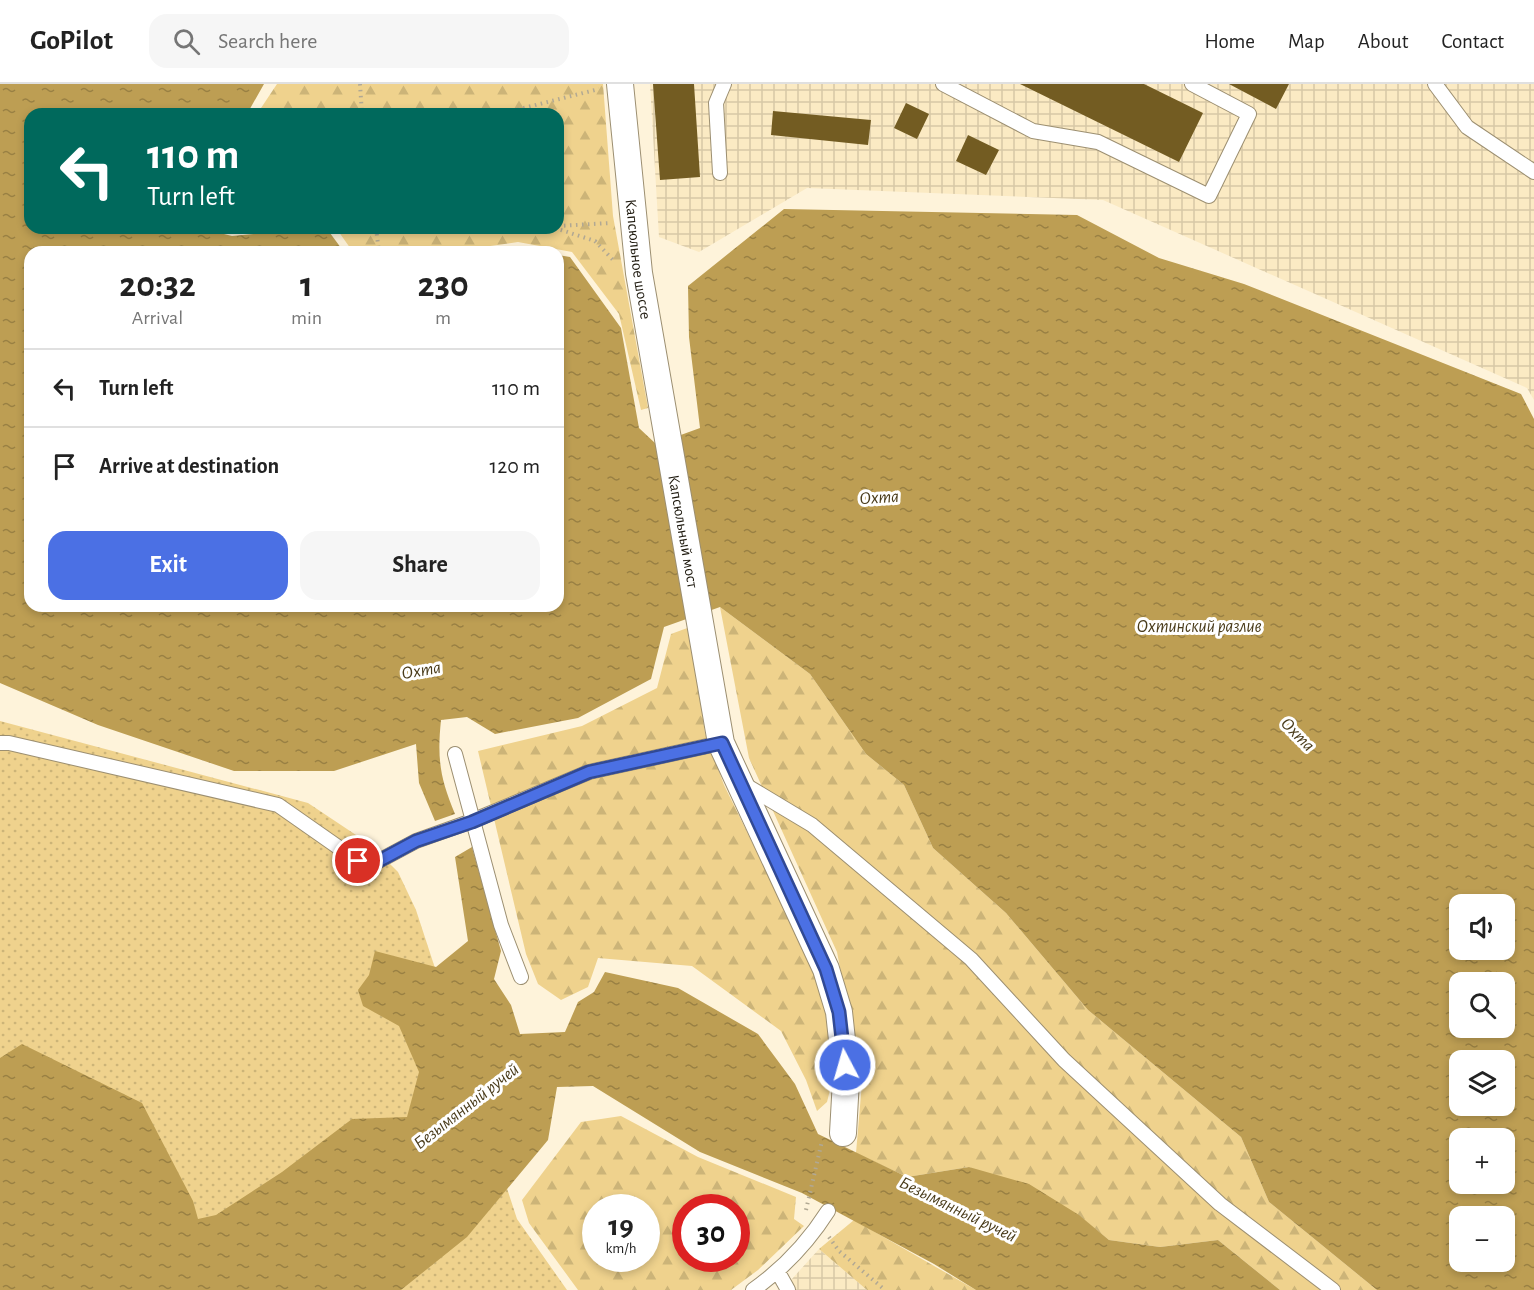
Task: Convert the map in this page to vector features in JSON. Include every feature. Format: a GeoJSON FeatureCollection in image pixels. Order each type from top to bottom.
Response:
{"type":"FeatureCollection","features":[{"type":"Feature","properties":{"kind":"street","name":"Капсюльное шоссе"},"geometry":{"type":"LineString","coordinates":[[620,84],[632,222],[667,430]]}},
{"type":"Feature","properties":{"kind":"street","name":"Капсюльный мост"},"geometry":{"type":"LineString","coordinates":[[667,430],[722,743]]}},
{"type":"Feature","properties":{"kind":"street"},"geometry":{"type":"LineString","coordinates":[[722,743],[826,969],[839,1012],[846,1080],[833,1134]]}},
{"type":"Feature","properties":{"kind":"lane"},"geometry":{"type":"LineString","coordinates":[[720,173],[716,103],[724,84]]}},
{"type":"Feature","properties":{"kind":"lane"},"geometry":{"type":"LineString","coordinates":[[944,84],[1033,131],[1098,142],[1209,196],[1248,114],[1192,84]]}},
{"type":"Feature","properties":{"kind":"lane"},"geometry":{"type":"LineString","coordinates":[[1435,84],[1467,127],[1534,172]]}},
{"type":"Feature","properties":{"kind":"lane"},"geometry":{"type":"LineString","coordinates":[[0,743],[9,743],[278,805],[358,861],[375,863],[416,841],[472,822],[589,772],[722,743]]}},
{"type":"Feature","properties":{"kind":"lane"},"geometry":{"type":"LineString","coordinates":[[454,754],[501,925],[521,977]]}},
{"type":"Feature","properties":{"kind":"lane"},"geometry":{"type":"LineString","coordinates":[[738,781],[812,825],[971,959],[1064,1060],[1220,1204],[1333,1290]]}},
{"type":"Feature","properties":{"kind":"lane"},"geometry":{"type":"LineString","coordinates":[[753,1290],[799,1253],[828,1212]]}},
{"type":"Feature","properties":{"kind":"lane"},"geometry":{"type":"LineString","coordinates":[[778,1272],[788,1290]]}},
{"type":"Feature","properties":{"kind":"path"},"geometry":{"type":"LineString","coordinates":[[360,84],[362,108]]}},
{"type":"Feature","properties":{"kind":"path"},"geometry":{"type":"LineString","coordinates":[[524,108],[620,84]]}},
{"type":"Feature","properties":{"kind":"path"},"geometry":{"type":"LineString","coordinates":[[564,226],[632,222]]}},
{"type":"Feature","properties":{"kind":"path"},"geometry":{"type":"LineString","coordinates":[[564,230],[595,241],[614,262],[639,273]]}},
{"type":"Feature","properties":{"kind":"path"},"geometry":{"type":"LineString","coordinates":[[808,1201],[833,1134]]}},
{"type":"Feature","properties":{"kind":"path"},"geometry":{"type":"LineString","coordinates":[[820,1224],[839,1251],[885,1290]]}},
{"type":"Feature","properties":{"kind":"shaded area"},"geometry":{"type":"Polygon","coordinates":[[[650,84],[1534,84],[1534,400],[1527,388],[1103,200],[807,188],[699,252],[659,237],[650,84]]]}},
{"type":"Feature","properties":{"kind":"shaded area"},"geometry":{"type":"Polygon","coordinates":[[[819,1249],[867,1290],[782,1290],[819,1249]]]}},
{"type":"Feature","properties":{"kind":"green space"},"geometry":{"type":"Polygon","coordinates":[[[277,84],[603,84],[613,216],[648,408],[641,410],[619,314],[572,252],[564,251],[564,246],[540,246],[518,242],[490,246],[349,246],[340,234],[564,234],[564,108],[261,108],[277,84]]]}},
{"type":"Feature","properties":{"kind":"green space"},"geometry":{"type":"Polygon","coordinates":[[[720,607],[810,674],[866,754],[904,785],[933,848],[1006,913],[1088,1010],[1241,1137],[1269,1202],[1377,1290],[1280,1290],[1218,1240],[1160,1247],[1109,1240],[1078,1215],[969,1167],[907,1177],[856,1153],[862,1083],[837,952],[749,758],[720,607]]]}},
{"type":"Feature","properties":{"kind":"green space"},"geometry":{"type":"Polygon","coordinates":[[[690,627],[705,733],[724,785],[804,948],[826,1004],[834,1074],[827,1102],[817,1111],[806,1080],[781,1031],[692,966],[598,958],[588,987],[561,1000],[538,984],[526,954],[478,751],[582,726],[657,688],[671,634],[690,627]]]}},
{"type":"Feature","properties":{"kind":"green space"},"geometry":{"type":"Polygon","coordinates":[[[0,721],[308,803],[371,845],[398,872],[416,910],[517,1219],[567,1290],[0,1290],[0,721]]]}},
{"type":"Feature","properties":{"kind":"green space"},"geometry":{"type":"Polygon","coordinates":[[[621,1116],[698,1157],[796,1197],[794,1219],[804,1226],[758,1270],[731,1290],[578,1290],[529,1223],[522,1200],[581,1122],[621,1116]]]}},
{"type":"Feature","properties":{"kind":"green space"},"geometry":{"type":"Polygon","coordinates":[[[854,1220],[976,1290],[867,1290],[819,1249],[854,1220]]]}},
{"type":"Feature","properties":{"kind":"water","name":"Охтинский разлив"},"geometry":{"type":"Polygon","coordinates":[[[0,84],[264,84],[250,108],[24,108],[24,234],[224,234],[232,236],[331,234],[340,246],[24,246],[24,612],[564,612],[564,256],[570,257],[621,328],[639,428],[656,444],[700,428],[689,337],[688,286],[784,209],[1077,215],[1159,258],[1244,284],[1521,394],[1534,419],[1534,1290],[1377,1290],[1269,1202],[1241,1137],[1088,1010],[1006,913],[933,848],[904,785],[866,754],[810,674],[720,607],[664,627],[651,679],[578,718],[495,734],[467,717],[441,720],[439,746],[441,768],[455,814],[435,821],[419,783],[416,744],[334,771],[234,771],[98,725],[0,683],[0,84]]]}},
{"type":"Feature","properties":{"kind":"water","name":"Безымянный ручей"},"geometry":{"type":"Polygon","coordinates":[[[472,847],[501,951],[494,979],[511,1005],[520,1034],[565,1032],[578,1002],[594,992],[605,972],[678,988],[758,1034],[795,1084],[818,1134],[907,1177],[969,1167],[1029,1184],[1079,1215],[1109,1240],[1160,1247],[1218,1240],[1280,1290],[976,1290],[934,1264],[802,1193],[700,1152],[593,1086],[557,1087],[548,1140],[467,1237],[401,1290],[0,1290],[0,1058],[22,1044],[142,1103],[193,1201],[198,1219],[216,1215],[282,1172],[352,1119],[407,1117],[419,1072],[399,1026],[363,1006],[358,990],[369,975],[375,951],[436,967],[468,941],[455,857],[472,847]]]}},
{"type":"Feature","properties":{"kind":"building"},"geometry":{"type":"Polygon","coordinates":[[[653,84],[694,84],[700,177],[660,180],[653,84]]]}},
{"type":"Feature","properties":{"kind":"building"},"geometry":{"type":"Polygon","coordinates":[[[1020,84],[1144,84],[1203,113],[1179,162],[1020,84]]]}},
{"type":"Feature","properties":{"kind":"building"},"geometry":{"type":"Polygon","coordinates":[[[1229,84],[1289,84],[1276,109],[1229,84]]]}},
{"type":"Feature","properties":{"kind":"building"},"geometry":{"type":"Polygon","coordinates":[[[906,103],[929,114],[917,139],[894,128],[906,103]]]}},
{"type":"Feature","properties":{"kind":"building"},"geometry":{"type":"Polygon","coordinates":[[[773,111],[871,120],[868,145],[771,135],[773,111]]]}},
{"type":"Feature","properties":{"kind":"building"},"geometry":{"type":"Polygon","coordinates":[[[968,135],[999,150],[986,175],[956,161],[968,135]]]}},
{"type":"Feature","properties":{"kind":"route"},"geometry":{"type":"LineString","coordinates":[[358,861],[375,863],[416,841],[472,822],[589,772],[722,743],[826,969],[839,1012],[845,1065]]}},
{"type":"Feature","properties":{"kind":"water label","name":"Охта"},"geometry":{"type":"Point","coordinates":[879,497]}},
{"type":"Feature","properties":{"kind":"water label","name":"Охта"},"geometry":{"type":"Point","coordinates":[421,670]}},
{"type":"Feature","properties":{"kind":"water label","name":"Охта"},"geometry":{"type":"Point","coordinates":[1298,734]}}]}
